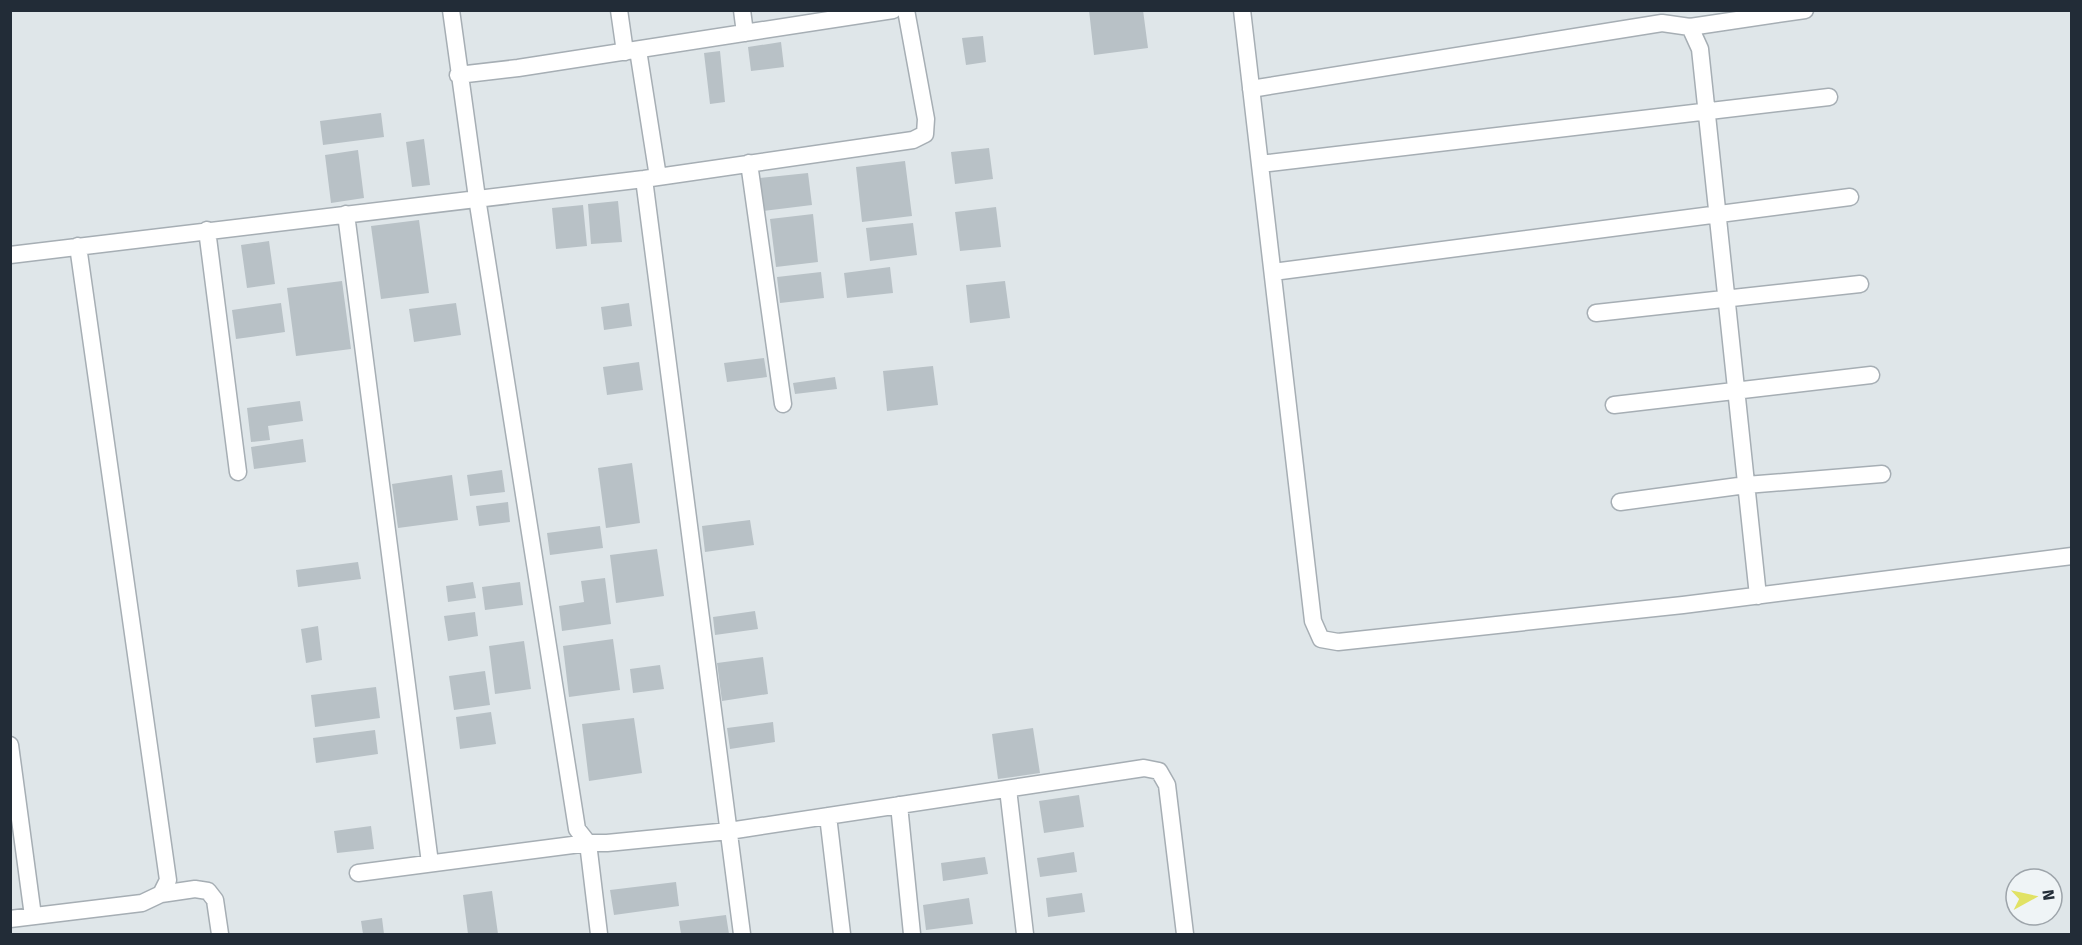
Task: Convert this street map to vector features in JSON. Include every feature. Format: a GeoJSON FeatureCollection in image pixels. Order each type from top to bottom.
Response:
{"type":"FeatureCollection","features":[{"type":"Feature","properties":{"kind":"street"},"geometry":{"type":"LineString","coordinates":[[452,10],[477,198],[577,829],[588,843],[599,934]]}},
{"type":"Feature","properties":{"kind":"street"},"geometry":{"type":"LineString","coordinates":[[619,10],[632,51],[651,178],[742,934]]}},
{"type":"Feature","properties":{"kind":"street"},"geometry":{"type":"LineString","coordinates":[[742,10],[746,33]]}},
{"type":"Feature","properties":{"kind":"street"},"geometry":{"type":"LineString","coordinates":[[459,75],[632,51],[893,10]]}},
{"type":"Feature","properties":{"kind":"street"},"geometry":{"type":"LineString","coordinates":[[10,255],[651,178],[913,140],[925,134],[926,119],[906,10]]}},
{"type":"Feature","properties":{"kind":"street"},"geometry":{"type":"LineString","coordinates":[[1242,10],[1313,621],[1322,639],[1338,642],[1758,596],[2072,556]]}},
{"type":"Feature","properties":{"kind":"street"},"geometry":{"type":"LineString","coordinates":[[1251,89],[1662,23],[1690,27],[1805,10]]}},
{"type":"Feature","properties":{"kind":"street"},"geometry":{"type":"LineString","coordinates":[[1690,27],[1700,49],[1758,596]]}},
{"type":"Feature","properties":{"kind":"street"},"geometry":{"type":"LineString","coordinates":[[1260,164],[1829,97]]}},
{"type":"Feature","properties":{"kind":"street"},"geometry":{"type":"LineString","coordinates":[[749,163],[783,404]]}},
{"type":"Feature","properties":{"kind":"street"},"geometry":{"type":"LineString","coordinates":[[1273,272],[1850,198]]}},
{"type":"Feature","properties":{"kind":"street"},"geometry":{"type":"LineString","coordinates":[[346,214],[430,863]]}},
{"type":"Feature","properties":{"kind":"street"},"geometry":{"type":"LineString","coordinates":[[207,230],[238,472]]}},
{"type":"Feature","properties":{"kind":"street"},"geometry":{"type":"LineString","coordinates":[[78,246],[168,880],[161,894]]}},
{"type":"Feature","properties":{"kind":"street"},"geometry":{"type":"LineString","coordinates":[[1596,313],[1860,284]]}},
{"type":"Feature","properties":{"kind":"street"},"geometry":{"type":"LineString","coordinates":[[1614,405],[1871,375]]}},
{"type":"Feature","properties":{"kind":"street"},"geometry":{"type":"LineString","coordinates":[[1620,502],[1746,484],[1882,474]]}},
{"type":"Feature","properties":{"kind":"street"},"geometry":{"type":"LineString","coordinates":[[10,745],[33,916]]}},
{"type":"Feature","properties":{"kind":"street"},"geometry":{"type":"LineString","coordinates":[[358,873],[588,843],[729,831],[1144,768],[1159,771],[1167,786],[1185,934]]}},
{"type":"Feature","properties":{"kind":"street"},"geometry":{"type":"LineString","coordinates":[[1008,789],[1025,934]]}},
{"type":"Feature","properties":{"kind":"street"},"geometry":{"type":"LineString","coordinates":[[899,805],[912,934]]}},
{"type":"Feature","properties":{"kind":"street"},"geometry":{"type":"LineString","coordinates":[[828,816],[842,934]]}},
{"type":"Feature","properties":{"kind":"street"},"geometry":{"type":"LineString","coordinates":[[10,919],[142,903],[161,894],[195,889],[208,891],[215,900],[220,934]]}},
{"type":"Feature","properties":{"kind":"building"},"geometry":{"type":"Polygon","coordinates":[[[1089,10],[1143,10],[1148,48],[1094,55],[1089,10]]]}},
{"type":"Feature","properties":{"kind":"building"},"geometry":{"type":"Polygon","coordinates":[[[983,36],[986,62],[966,65],[962,38],[983,36]]]}},
{"type":"Feature","properties":{"kind":"building"},"geometry":{"type":"Polygon","coordinates":[[[781,42],[784,67],[751,71],[748,47],[781,42]]]}},
{"type":"Feature","properties":{"kind":"building"},"geometry":{"type":"Polygon","coordinates":[[[720,51],[725,102],[710,104],[704,53],[720,51]]]}},
{"type":"Feature","properties":{"kind":"building"},"geometry":{"type":"Polygon","coordinates":[[[381,113],[384,137],[323,145],[320,121],[381,113]]]}},
{"type":"Feature","properties":{"kind":"building"},"geometry":{"type":"Polygon","coordinates":[[[424,139],[430,185],[412,187],[406,142],[424,139]]]}},
{"type":"Feature","properties":{"kind":"building"},"geometry":{"type":"Polygon","coordinates":[[[989,148],[993,179],[955,184],[951,152],[989,148]]]}},
{"type":"Feature","properties":{"kind":"building"},"geometry":{"type":"Polygon","coordinates":[[[358,150],[364,198],[331,203],[325,155],[358,150]]]}},
{"type":"Feature","properties":{"kind":"building"},"geometry":{"type":"Polygon","coordinates":[[[905,161],[912,216],[862,222],[856,167],[905,161]]]}},
{"type":"Feature","properties":{"kind":"building"},"geometry":{"type":"Polygon","coordinates":[[[808,173],[812,205],[763,211],[760,178],[808,173]]]}},
{"type":"Feature","properties":{"kind":"building"},"geometry":{"type":"Polygon","coordinates":[[[618,201],[622,242],[591,244],[588,204],[618,201]]]}},
{"type":"Feature","properties":{"kind":"building"},"geometry":{"type":"Polygon","coordinates":[[[583,205],[587,246],[556,249],[552,208],[583,205]]]}},
{"type":"Feature","properties":{"kind":"building"},"geometry":{"type":"Polygon","coordinates":[[[996,207],[1001,247],[960,251],[955,212],[996,207]]]}},
{"type":"Feature","properties":{"kind":"building"},"geometry":{"type":"Polygon","coordinates":[[[813,214],[818,262],[776,267],[770,219],[813,214]]]}},
{"type":"Feature","properties":{"kind":"building"},"geometry":{"type":"Polygon","coordinates":[[[419,220],[429,293],[381,299],[371,226],[419,220]]]}},
{"type":"Feature","properties":{"kind":"building"},"geometry":{"type":"Polygon","coordinates":[[[913,223],[917,255],[870,261],[866,228],[913,223]]]}},
{"type":"Feature","properties":{"kind":"building"},"geometry":{"type":"Polygon","coordinates":[[[269,241],[275,284],[247,288],[241,245],[269,241]]]}},
{"type":"Feature","properties":{"kind":"building"},"geometry":{"type":"Polygon","coordinates":[[[890,267],[893,293],[847,298],[844,273],[890,267]]]}},
{"type":"Feature","properties":{"kind":"building"},"geometry":{"type":"Polygon","coordinates":[[[821,272],[824,298],[780,303],[777,277],[821,272]]]}},
{"type":"Feature","properties":{"kind":"building"},"geometry":{"type":"Polygon","coordinates":[[[342,281],[351,349],[296,356],[287,288],[342,281]]]}},
{"type":"Feature","properties":{"kind":"building"},"geometry":{"type":"Polygon","coordinates":[[[1005,281],[1010,318],[970,323],[966,285],[1005,281]]]}},
{"type":"Feature","properties":{"kind":"building"},"geometry":{"type":"Polygon","coordinates":[[[281,303],[285,332],[236,339],[232,310],[281,303]]]}},
{"type":"Feature","properties":{"kind":"building"},"geometry":{"type":"Polygon","coordinates":[[[456,303],[461,335],[414,342],[409,309],[456,303]]]}},
{"type":"Feature","properties":{"kind":"building"},"geometry":{"type":"Polygon","coordinates":[[[629,303],[632,326],[604,330],[601,307],[629,303]]]}},
{"type":"Feature","properties":{"kind":"building"},"geometry":{"type":"Polygon","coordinates":[[[764,358],[767,377],[727,382],[724,363],[764,358]]]}},
{"type":"Feature","properties":{"kind":"building"},"geometry":{"type":"Polygon","coordinates":[[[639,362],[643,390],[607,395],[603,367],[639,362]]]}},
{"type":"Feature","properties":{"kind":"building"},"geometry":{"type":"Polygon","coordinates":[[[933,366],[938,405],[887,411],[883,371],[933,366]]]}},
{"type":"Feature","properties":{"kind":"building"},"geometry":{"type":"Polygon","coordinates":[[[835,377],[837,389],[795,394],[793,383],[835,377]]]}},
{"type":"Feature","properties":{"kind":"building"},"geometry":{"type":"Polygon","coordinates":[[[300,401],[303,421],[268,426],[270,440],[251,442],[247,408],[300,401]]]}},
{"type":"Feature","properties":{"kind":"building"},"geometry":{"type":"Polygon","coordinates":[[[303,439],[306,462],[254,469],[251,447],[303,439]]]}},
{"type":"Feature","properties":{"kind":"building"},"geometry":{"type":"Polygon","coordinates":[[[632,463],[640,523],[606,528],[598,468],[632,463]]]}},
{"type":"Feature","properties":{"kind":"building"},"geometry":{"type":"Polygon","coordinates":[[[502,470],[505,492],[470,496],[467,475],[502,470]]]}},
{"type":"Feature","properties":{"kind":"building"},"geometry":{"type":"Polygon","coordinates":[[[452,475],[458,520],[398,528],[392,484],[452,475]]]}},
{"type":"Feature","properties":{"kind":"building"},"geometry":{"type":"Polygon","coordinates":[[[508,502],[510,522],[479,526],[476,506],[508,502]]]}},
{"type":"Feature","properties":{"kind":"building"},"geometry":{"type":"Polygon","coordinates":[[[750,520],[754,545],[705,552],[702,526],[750,520]]]}},
{"type":"Feature","properties":{"kind":"building"},"geometry":{"type":"Polygon","coordinates":[[[600,526],[603,548],[550,555],[547,533],[600,526]]]}},
{"type":"Feature","properties":{"kind":"building"},"geometry":{"type":"Polygon","coordinates":[[[657,549],[664,596],[616,603],[610,555],[657,549]]]}},
{"type":"Feature","properties":{"kind":"building"},"geometry":{"type":"Polygon","coordinates":[[[358,562],[361,579],[298,587],[296,570],[358,562]]]}},
{"type":"Feature","properties":{"kind":"building"},"geometry":{"type":"Polygon","coordinates":[[[605,578],[611,624],[562,631],[559,606],[584,602],[581,581],[605,578]]]}},
{"type":"Feature","properties":{"kind":"building"},"geometry":{"type":"Polygon","coordinates":[[[473,582],[476,598],[448,602],[446,586],[473,582]]]}},
{"type":"Feature","properties":{"kind":"building"},"geometry":{"type":"Polygon","coordinates":[[[520,582],[523,605],[485,610],[482,587],[520,582]]]}},
{"type":"Feature","properties":{"kind":"building"},"geometry":{"type":"Polygon","coordinates":[[[755,611],[758,629],[715,635],[713,617],[755,611]]]}},
{"type":"Feature","properties":{"kind":"building"},"geometry":{"type":"Polygon","coordinates":[[[475,612],[478,636],[448,641],[444,616],[475,612]]]}},
{"type":"Feature","properties":{"kind":"building"},"geometry":{"type":"Polygon","coordinates":[[[318,626],[322,660],[306,663],[301,629],[318,626]]]}},
{"type":"Feature","properties":{"kind":"building"},"geometry":{"type":"Polygon","coordinates":[[[613,639],[620,690],[569,697],[563,646],[613,639]]]}},
{"type":"Feature","properties":{"kind":"building"},"geometry":{"type":"Polygon","coordinates":[[[524,641],[531,689],[495,694],[489,646],[524,641]]]}},
{"type":"Feature","properties":{"kind":"building"},"geometry":{"type":"Polygon","coordinates":[[[763,657],[768,694],[722,701],[717,663],[763,657]]]}},
{"type":"Feature","properties":{"kind":"building"},"geometry":{"type":"Polygon","coordinates":[[[660,665],[664,689],[633,693],[630,669],[660,665]]]}},
{"type":"Feature","properties":{"kind":"building"},"geometry":{"type":"Polygon","coordinates":[[[485,671],[490,705],[454,710],[449,676],[485,671]]]}},
{"type":"Feature","properties":{"kind":"building"},"geometry":{"type":"Polygon","coordinates":[[[376,687],[380,718],[315,727],[311,695],[376,687]]]}},
{"type":"Feature","properties":{"kind":"building"},"geometry":{"type":"Polygon","coordinates":[[[491,712],[496,744],[460,749],[456,717],[491,712]]]}},
{"type":"Feature","properties":{"kind":"building"},"geometry":{"type":"Polygon","coordinates":[[[634,718],[642,773],[589,781],[582,724],[634,718]]]}},
{"type":"Feature","properties":{"kind":"building"},"geometry":{"type":"Polygon","coordinates":[[[773,722],[775,742],[730,749],[727,728],[773,722]]]}},
{"type":"Feature","properties":{"kind":"building"},"geometry":{"type":"Polygon","coordinates":[[[1033,728],[1040,773],[998,779],[992,734],[1033,728]]]}},
{"type":"Feature","properties":{"kind":"building"},"geometry":{"type":"Polygon","coordinates":[[[375,730],[378,754],[316,763],[313,738],[375,730]]]}},
{"type":"Feature","properties":{"kind":"building"},"geometry":{"type":"Polygon","coordinates":[[[1079,795],[1084,827],[1044,833],[1039,801],[1079,795]]]}},
{"type":"Feature","properties":{"kind":"building"},"geometry":{"type":"Polygon","coordinates":[[[371,826],[374,849],[337,853],[334,831],[371,826]]]}},
{"type":"Feature","properties":{"kind":"building"},"geometry":{"type":"Polygon","coordinates":[[[1074,852],[1077,872],[1040,877],[1037,858],[1074,852]]]}},
{"type":"Feature","properties":{"kind":"building"},"geometry":{"type":"Polygon","coordinates":[[[985,857],[988,874],[943,881],[941,863],[985,857]]]}},
{"type":"Feature","properties":{"kind":"building"},"geometry":{"type":"Polygon","coordinates":[[[676,882],[679,906],[614,915],[610,890],[676,882]]]}},
{"type":"Feature","properties":{"kind":"building"},"geometry":{"type":"Polygon","coordinates":[[[492,891],[498,934],[468,934],[463,895],[492,891]]]}},
{"type":"Feature","properties":{"kind":"building"},"geometry":{"type":"Polygon","coordinates":[[[1082,893],[1085,912],[1048,917],[1046,898],[1082,893]]]}},
{"type":"Feature","properties":{"kind":"building"},"geometry":{"type":"Polygon","coordinates":[[[969,898],[973,924],[926,930],[923,905],[969,898]]]}},
{"type":"Feature","properties":{"kind":"building"},"geometry":{"type":"Polygon","coordinates":[[[726,915],[729,934],[681,934],[679,921],[726,915]]]}},
{"type":"Feature","properties":{"kind":"building"},"geometry":{"type":"Polygon","coordinates":[[[382,918],[384,934],[363,934],[361,921],[382,918]]]}}]}
